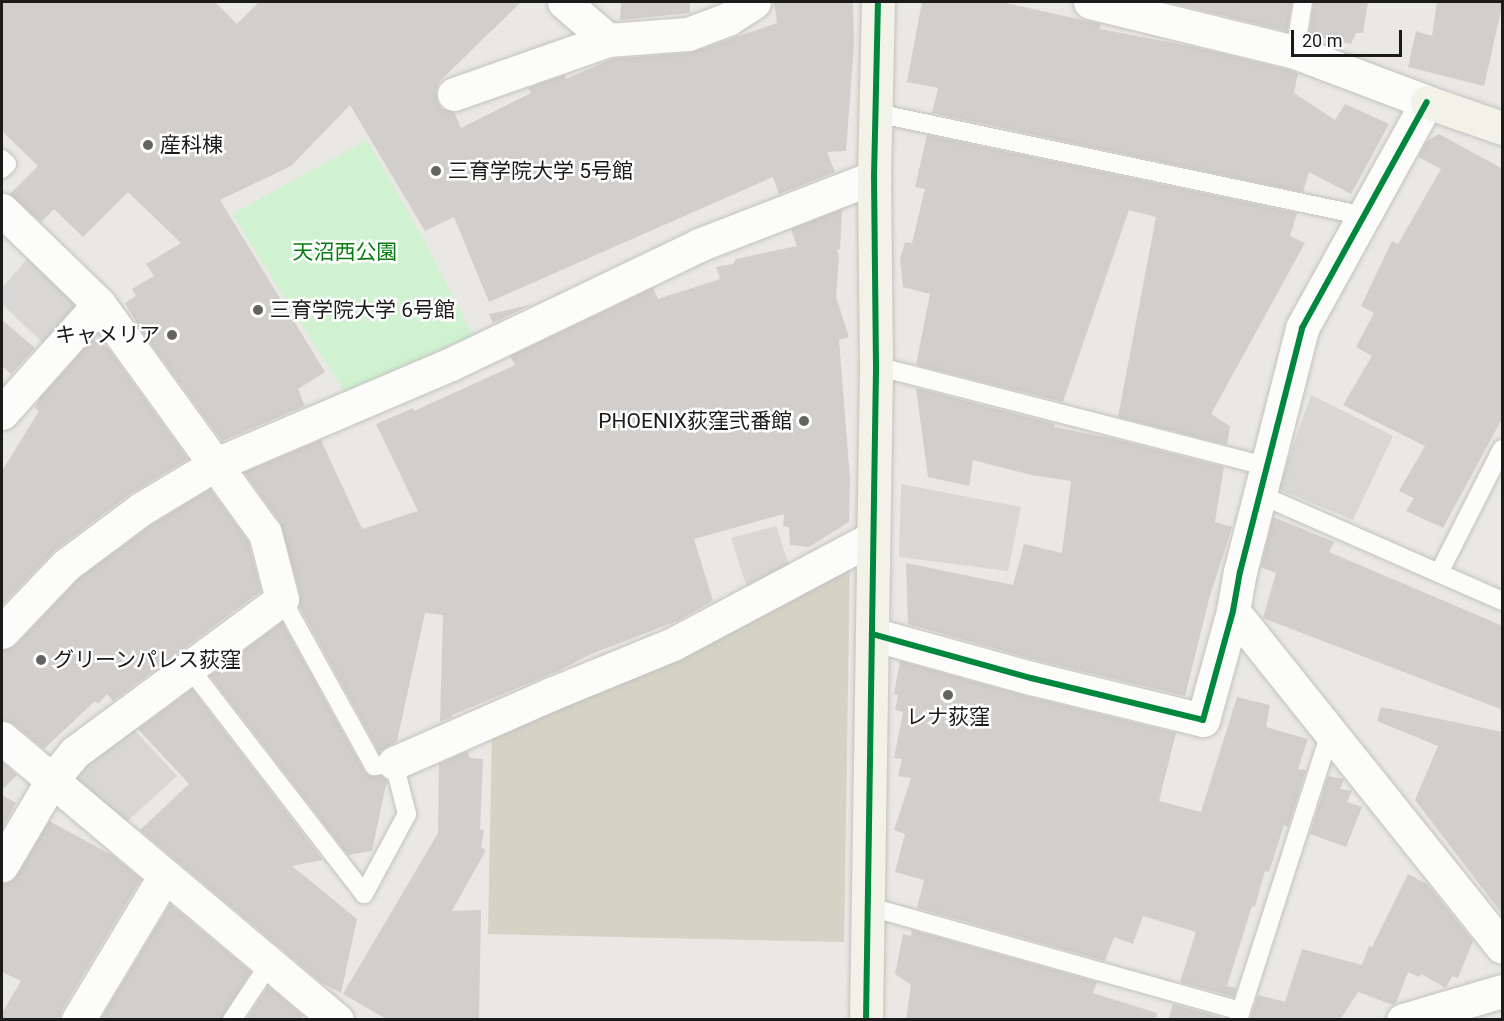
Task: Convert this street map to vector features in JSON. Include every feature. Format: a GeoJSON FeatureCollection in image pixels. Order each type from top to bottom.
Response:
{"type":"FeatureCollection","features":[{"type":"Feature","properties":{"kind":"street"},"geometry":{"type":"LineString","coordinates":[[564,2],[608,40]]}},
{"type":"Feature","properties":{"kind":"street"},"geometry":{"type":"LineString","coordinates":[[866,1020],[876,366],[874,177],[878,2]]}},
{"type":"Feature","properties":{"kind":"street"},"geometry":{"type":"LineString","coordinates":[[1090,2],[1295,52],[1503,128]]}},
{"type":"Feature","properties":{"kind":"street"},"geometry":{"type":"LineString","coordinates":[[454,94],[608,40],[688,34],[749,4]]}},
{"type":"Feature","properties":{"kind":"street"},"geometry":{"type":"LineString","coordinates":[[872,634],[1031,678],[1203,720],[1233,611],[1240,572],[1302,328],[1427,102]]}},
{"type":"Feature","properties":{"kind":"street"},"geometry":{"type":"LineString","coordinates":[[2,632],[66,565],[141,509],[214,465],[451,364],[699,246],[874,177]]}},
{"type":"Feature","properties":{"kind":"street"},"geometry":{"type":"LineString","coordinates":[[2,210],[99,304],[265,532],[282,599],[188,666],[75,752],[52,780],[2,865]]}},
{"type":"Feature","properties":{"kind":"street"},"geometry":{"type":"LineString","coordinates":[[2,413],[99,304]]}},
{"type":"Feature","properties":{"kind":"street"},"geometry":{"type":"LineString","coordinates":[[394,763],[551,694],[673,644],[872,538]]}},
{"type":"Feature","properties":{"kind":"street"},"geometry":{"type":"LineString","coordinates":[[1233,611],[1503,947]]}},
{"type":"Feature","properties":{"kind":"street"},"geometry":{"type":"LineString","coordinates":[[2,738],[164,877],[337,1020]]}},
{"type":"Feature","properties":{"kind":"street"},"geometry":{"type":"LineString","coordinates":[[78,1020],[164,877]]}},
{"type":"Feature","properties":{"kind":"street"},"geometry":{"type":"LineString","coordinates":[[1403,1020],[1503,991]]}},
{"type":"Feature","properties":{"kind":"lane"},"geometry":{"type":"LineString","coordinates":[[1295,52],[1303,2]]}},
{"type":"Feature","properties":{"kind":"lane"},"geometry":{"type":"LineString","coordinates":[[876,112],[1364,216]]}},
{"type":"Feature","properties":{"kind":"lane"},"geometry":{"type":"LineString","coordinates":[[2,159],[7,164],[2,170]]}},
{"type":"Feature","properties":{"kind":"lane"},"geometry":{"type":"LineString","coordinates":[[876,366],[1264,481],[1439,573],[1503,601]]}},
{"type":"Feature","properties":{"kind":"lane"},"geometry":{"type":"LineString","coordinates":[[1439,573],[1503,449]]}},
{"type":"Feature","properties":{"kind":"lane"},"geometry":{"type":"LineString","coordinates":[[188,666],[364,894],[407,814],[394,763],[374,766],[282,599]]}},
{"type":"Feature","properties":{"kind":"lane"},"geometry":{"type":"LineString","coordinates":[[867,906],[1240,1015],[1330,734]]}},
{"type":"Feature","properties":{"kind":"lane"},"geometry":{"type":"LineString","coordinates":[[232,1020],[270,963]]}},
{"type":"Feature","properties":{"kind":"shaded area"},"geometry":{"type":"Polygon","coordinates":[[[28,258],[84,306],[45,345],[2,304],[2,288],[28,258]]]}},
{"type":"Feature","properties":{"kind":"shaded area"},"geometry":{"type":"Polygon","coordinates":[[[1311,395],[1393,436],[1353,520],[1278,489],[1311,395]]]}},
{"type":"Feature","properties":{"kind":"shaded area"},"geometry":{"type":"Polygon","coordinates":[[[901,484],[1021,507],[1008,571],[899,557],[901,484]]]}},
{"type":"Feature","properties":{"kind":"shaded area"},"geometry":{"type":"Polygon","coordinates":[[[776,526],[791,571],[749,594],[731,538],[776,526]]]}},
{"type":"Feature","properties":{"kind":"shaded area"},"geometry":{"type":"Polygon","coordinates":[[[850,558],[844,942],[488,934],[492,732],[850,558]]]}},
{"type":"Feature","properties":{"kind":"shaded area"},"geometry":{"type":"Polygon","coordinates":[[[127,722],[177,776],[122,826],[67,774],[127,722]]]}},
{"type":"Feature","properties":{"kind":"green space","name":"天沼西公園"},"geometry":{"type":"Polygon","coordinates":[[[367,140],[424,240],[475,339],[348,398],[232,214],[367,140]]]}},
{"type":"Feature","properties":{"kind":"building"},"geometry":{"type":"Polygon","coordinates":[[[2,2],[215,2],[237,24],[259,2],[521,2],[440,81],[436,90],[437,101],[442,109],[454,112],[461,128],[531,93],[528,88],[564,75],[566,79],[612,59],[689,53],[777,23],[774,2],[853,2],[854,45],[846,151],[827,152],[835,172],[779,194],[773,177],[489,302],[454,217],[425,231],[350,105],[291,166],[220,200],[325,372],[298,389],[305,406],[222,441],[140,329],[125,303],[136,296],[132,289],[154,276],[146,264],[181,243],[128,192],[83,237],[54,209],[41,222],[10,194],[38,166],[2,131],[2,2]]]}},
{"type":"Feature","properties":{"kind":"building"},"geometry":{"type":"Polygon","coordinates":[[[621,2],[690,2],[690,13],[620,20],[621,2]]]}},
{"type":"Feature","properties":{"kind":"building"},"geometry":{"type":"Polygon","coordinates":[[[922,2],[1001,2],[1100,24],[1100,29],[1199,48],[1289,70],[1298,73],[1294,93],[1335,120],[1345,104],[1389,124],[1351,194],[1309,172],[1303,192],[932,113],[938,88],[907,82],[922,2]]]}},
{"type":"Feature","properties":{"kind":"building"},"geometry":{"type":"Polygon","coordinates":[[[1167,2],[1292,2],[1287,31],[1167,2]]]}},
{"type":"Feature","properties":{"kind":"building"},"geometry":{"type":"Polygon","coordinates":[[[1314,2],[1368,2],[1363,33],[1356,33],[1351,44],[1309,35],[1314,2]]]}},
{"type":"Feature","properties":{"kind":"building"},"geometry":{"type":"Polygon","coordinates":[[[1437,2],[1503,2],[1484,86],[1408,67],[1416,31],[1432,36],[1437,2]]]}},
{"type":"Feature","properties":{"kind":"building"},"geometry":{"type":"Polygon","coordinates":[[[1439,134],[1503,169],[1503,417],[1443,528],[1406,511],[1414,498],[1399,491],[1425,446],[1343,405],[1372,356],[1356,347],[1374,313],[1361,306],[1392,241],[1398,244],[1441,169],[1418,157],[1427,141],[1439,134]]]}},
{"type":"Feature","properties":{"kind":"building"},"geometry":{"type":"Polygon","coordinates":[[[927,135],[1297,213],[1290,236],[1305,243],[1211,414],[1230,426],[1227,445],[1118,417],[1156,217],[1129,210],[1063,402],[916,365],[930,294],[903,287],[900,259],[905,242],[912,243],[925,189],[915,187],[927,135]]]}},
{"type":"Feature","properties":{"kind":"building"},"geometry":{"type":"Polygon","coordinates":[[[842,209],[840,249],[837,250],[839,257],[836,297],[849,337],[839,340],[850,479],[849,522],[809,547],[790,545],[789,527],[783,526],[784,514],[694,539],[713,601],[677,621],[591,654],[558,671],[440,722],[443,615],[425,613],[397,741],[379,752],[299,606],[300,594],[280,522],[244,472],[321,440],[362,529],[418,511],[376,424],[413,408],[414,411],[515,365],[510,356],[653,288],[658,299],[720,279],[716,267],[733,264],[736,259],[797,246],[791,229],[842,209]]]}},
{"type":"Feature","properties":{"kind":"building"},"geometry":{"type":"Polygon","coordinates":[[[530,305],[493,323],[489,314],[530,305]]]}},
{"type":"Feature","properties":{"kind":"building"},"geometry":{"type":"Polygon","coordinates":[[[2,320],[35,348],[11,374],[2,366],[2,320]]]}},
{"type":"Feature","properties":{"kind":"building"},"geometry":{"type":"Polygon","coordinates":[[[93,339],[108,348],[188,459],[130,494],[55,550],[2,605],[2,471],[39,411],[35,408],[40,398],[93,339]]]}},
{"type":"Feature","properties":{"kind":"building"},"geometry":{"type":"Polygon","coordinates":[[[916,388],[1055,424],[1054,427],[1114,439],[1224,467],[1215,522],[1232,527],[1209,599],[1185,696],[1036,660],[908,624],[906,563],[1013,585],[1024,544],[1062,553],[1071,481],[1031,475],[973,460],[969,486],[928,477],[916,388]]]}},
{"type":"Feature","properties":{"kind":"building"},"geometry":{"type":"Polygon","coordinates":[[[210,489],[248,541],[261,591],[113,701],[107,694],[98,704],[95,701],[44,749],[14,724],[2,720],[2,650],[16,645],[78,579],[151,525],[210,489]]]}},
{"type":"Feature","properties":{"kind":"building"},"geometry":{"type":"Polygon","coordinates":[[[1273,517],[1334,542],[1329,552],[1503,626],[1503,710],[1263,618],[1276,573],[1261,567],[1273,517]]]}},
{"type":"Feature","properties":{"kind":"building"},"geometry":{"type":"Polygon","coordinates":[[[282,622],[364,771],[370,776],[381,776],[387,780],[372,851],[348,855],[210,676],[282,622]]]}},
{"type":"Feature","properties":{"kind":"building"},"geometry":{"type":"Polygon","coordinates":[[[900,661],[1026,696],[1176,733],[1159,801],[1201,812],[1237,697],[1270,705],[1266,727],[1308,739],[1298,769],[1306,770],[1288,827],[1284,825],[1269,872],[1265,871],[1227,986],[1236,988],[1234,997],[1180,982],[1196,932],[1143,916],[1133,944],[1114,937],[1105,961],[917,908],[924,880],[895,872],[905,834],[894,830],[911,778],[898,776],[902,759],[894,758],[903,712],[895,710],[898,695],[894,694],[900,661]]]}},
{"type":"Feature","properties":{"kind":"building"},"geometry":{"type":"Polygon","coordinates":[[[192,689],[323,860],[292,866],[357,919],[341,993],[322,983],[140,830],[189,784],[138,729],[192,689]]]}},
{"type":"Feature","properties":{"kind":"building"},"geometry":{"type":"Polygon","coordinates":[[[1381,707],[1503,732],[1503,915],[1415,800],[1438,746],[1377,721],[1381,707]]]}},
{"type":"Feature","properties":{"kind":"building"},"geometry":{"type":"Polygon","coordinates":[[[467,751],[470,758],[483,759],[480,829],[484,830],[481,847],[486,850],[452,911],[481,910],[479,1020],[388,1020],[343,994],[438,833],[439,764],[467,751]]]}},
{"type":"Feature","properties":{"kind":"building"},"geometry":{"type":"Polygon","coordinates":[[[2,762],[17,775],[2,790],[2,762]]]}},
{"type":"Feature","properties":{"kind":"building"},"geometry":{"type":"Polygon","coordinates":[[[1328,776],[1344,779],[1340,789],[1352,791],[1347,802],[1362,807],[1346,847],[1310,834],[1328,776]]]}},
{"type":"Feature","properties":{"kind":"building"},"geometry":{"type":"Polygon","coordinates":[[[2,795],[16,803],[2,829],[2,795]]]}},
{"type":"Feature","properties":{"kind":"building"},"geometry":{"type":"Polygon","coordinates":[[[49,821],[112,855],[141,879],[62,1010],[59,1020],[2,1020],[2,1013],[21,981],[2,972],[2,884],[11,882],[18,874],[49,821]]]}},
{"type":"Feature","properties":{"kind":"building"},"geometry":{"type":"Polygon","coordinates":[[[1408,874],[1427,884],[1473,941],[1458,978],[1452,976],[1446,988],[1421,974],[1419,977],[1408,972],[1396,1003],[1393,1005],[1358,992],[1340,1020],[1250,1020],[1258,995],[1285,1002],[1302,949],[1362,965],[1369,946],[1372,947],[1408,874]]]}},
{"type":"Feature","properties":{"kind":"building"},"geometry":{"type":"Polygon","coordinates":[[[170,904],[251,972],[221,1020],[100,1020],[170,904]]]}},
{"type":"Feature","properties":{"kind":"building"},"geometry":{"type":"Polygon","coordinates":[[[912,930],[1097,982],[1093,993],[1157,1013],[1156,1020],[906,1020],[911,985],[895,974],[903,934],[911,936],[912,930]]]}},
{"type":"Feature","properties":{"kind":"building"},"geometry":{"type":"Polygon","coordinates":[[[268,986],[303,1016],[301,1020],[246,1020],[268,986]]]}},
{"type":"Feature","properties":{"kind":"building"},"geometry":{"type":"Polygon","coordinates":[[[1173,1004],[1227,1019],[1227,1020],[1168,1020],[1173,1004]]]}},
{"type":"Feature","properties":{"kind":"cycle path"},"geometry":{"type":"LineString","coordinates":[[866,1020],[876,366],[874,177],[878,2]]}},
{"type":"Feature","properties":{"kind":"cycle path"},"geometry":{"type":"LineString","coordinates":[[872,634],[1031,678],[1203,720],[1233,611],[1240,572],[1302,328],[1427,102]]}},
{"type":"Feature","properties":{"kind":"place","name":"産科棟"},"geometry":{"type":"Point","coordinates":[148,145]}},
{"type":"Feature","properties":{"kind":"place","name":"三育学院大学 5号館"},"geometry":{"type":"Point","coordinates":[436,171]}},
{"type":"Feature","properties":{"kind":"place","name":"三育学院大学 6号館"},"geometry":{"type":"Point","coordinates":[258,310]}},
{"type":"Feature","properties":{"kind":"place","name":"キャメリア"},"geometry":{"type":"Point","coordinates":[172,335]}},
{"type":"Feature","properties":{"kind":"place","name":"PHOENIX荻窪弐番館"},"geometry":{"type":"Point","coordinates":[804,421]}},
{"type":"Feature","properties":{"kind":"place","name":"グリーンパレス荻窪"},"geometry":{"type":"Point","coordinates":[41,660]}},
{"type":"Feature","properties":{"kind":"place","name":"レナ荻窪"},"geometry":{"type":"Point","coordinates":[948,695]}}]}
